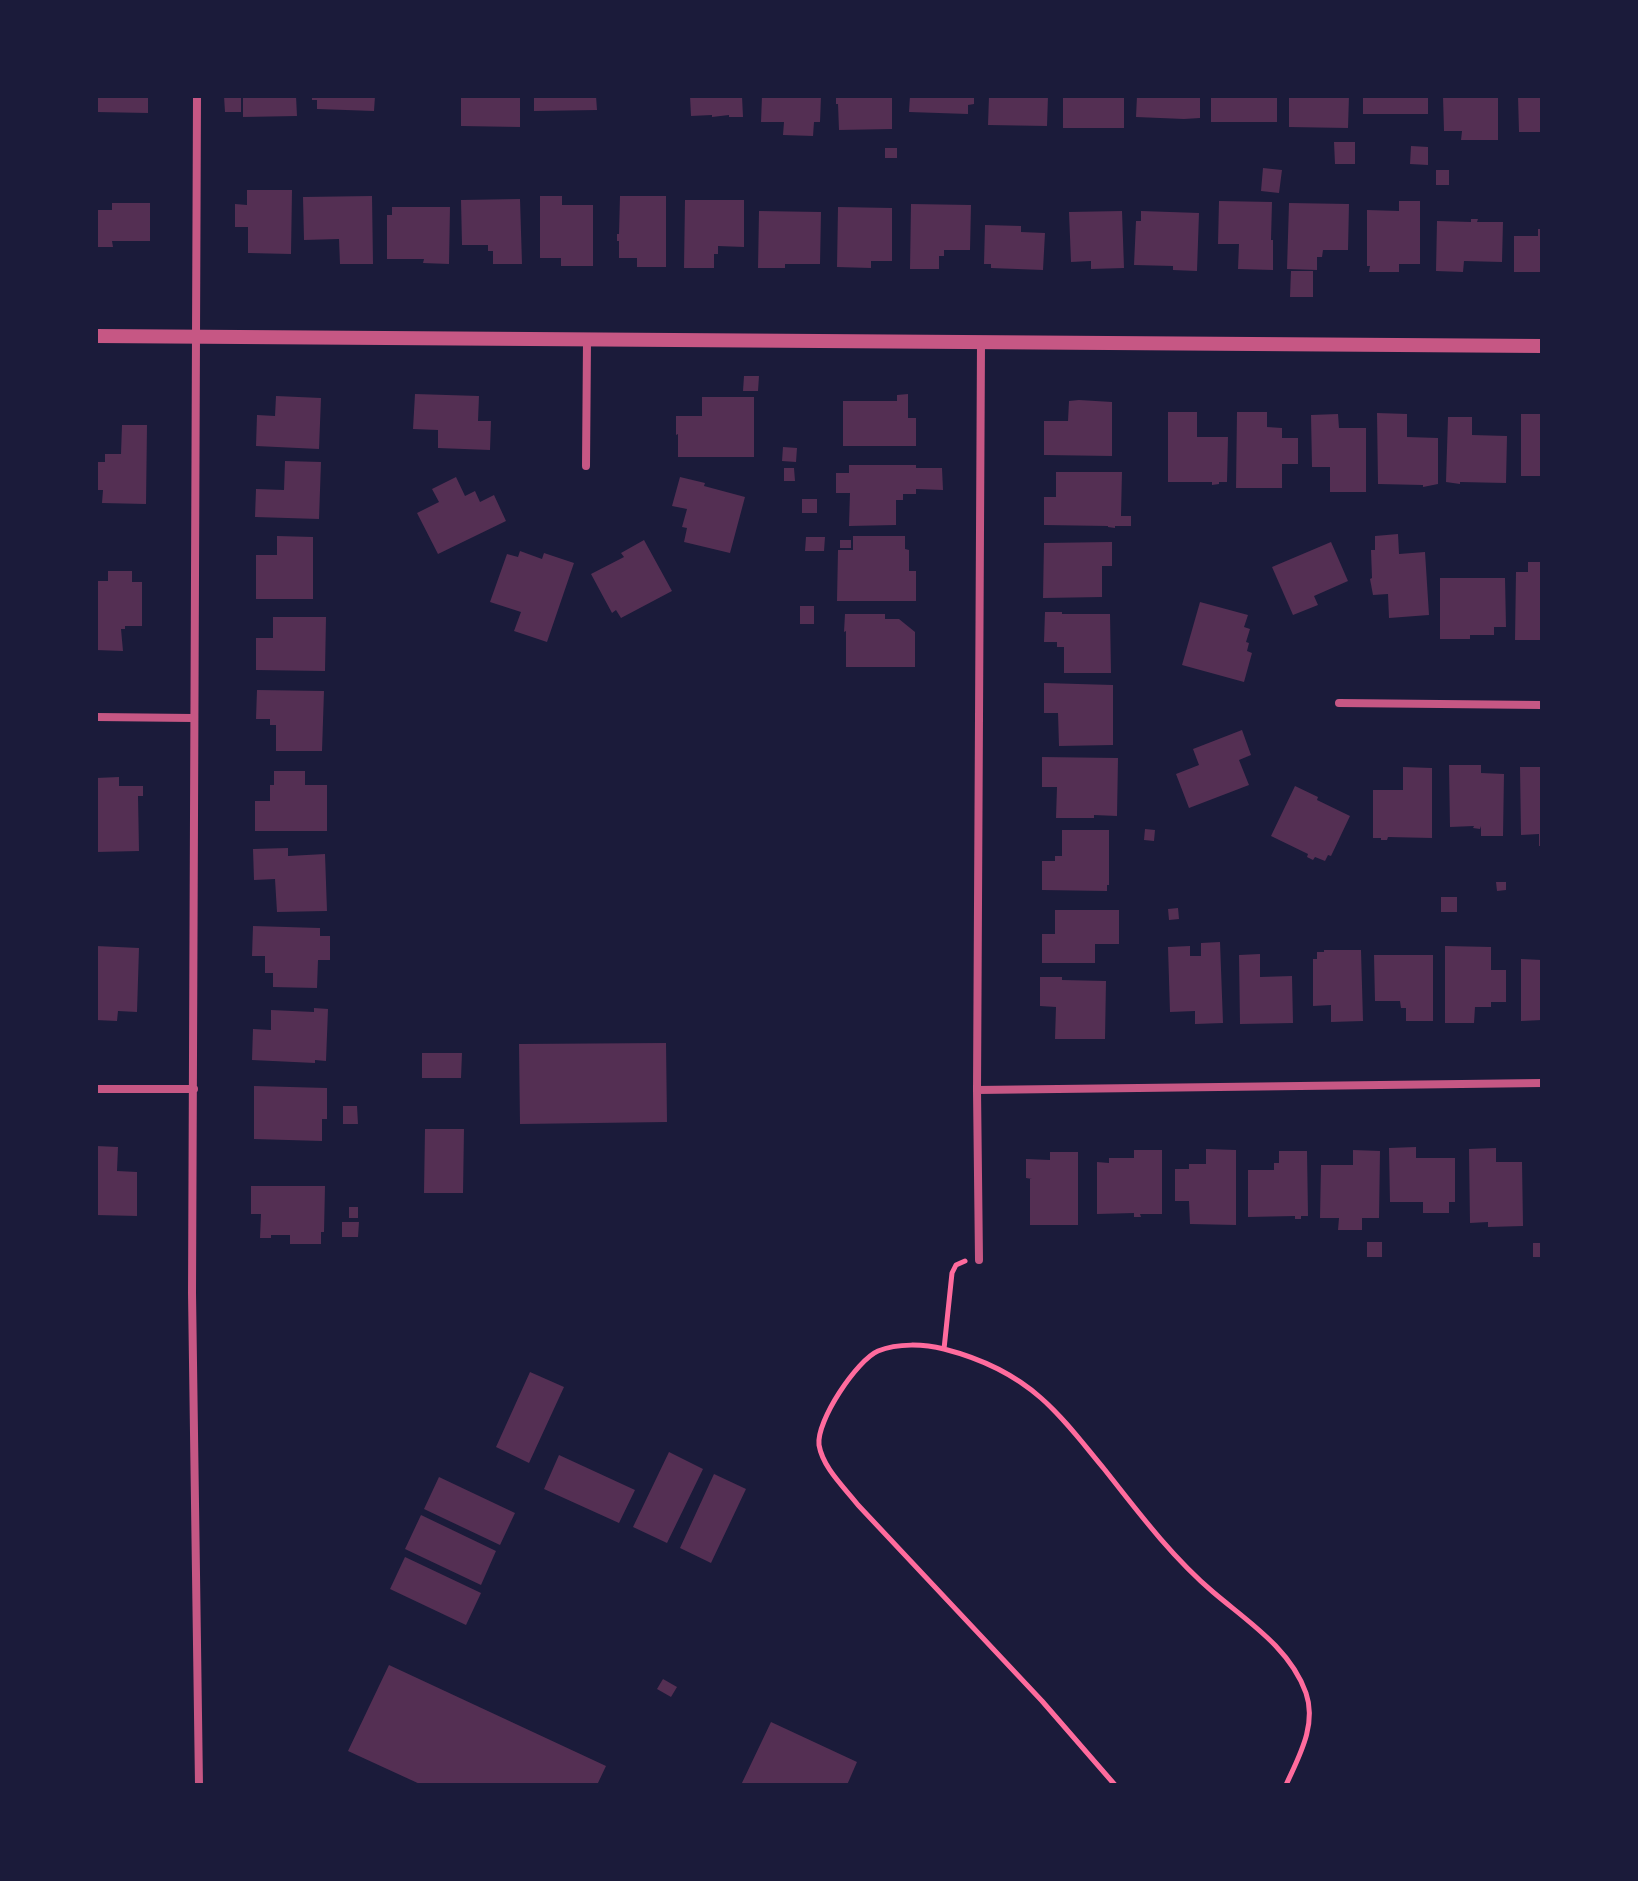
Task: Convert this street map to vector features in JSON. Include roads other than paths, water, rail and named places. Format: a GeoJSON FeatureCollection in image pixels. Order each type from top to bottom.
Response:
{"type":"FeatureCollection","features":[{"type":"Feature","properties":{"kind":"street"},"geometry":{"type":"LineString","coordinates":[[197,96],[192,1292],[199,1785]]}},
{"type":"Feature","properties":{"kind":"street"},"geometry":{"type":"LineString","coordinates":[[96,336],[1542,346]]}},
{"type":"Feature","properties":{"kind":"street"},"geometry":{"type":"LineString","coordinates":[[586,466],[587,341]]}},
{"type":"Feature","properties":{"kind":"street"},"geometry":{"type":"LineString","coordinates":[[979,1260],[981,344]]}},
{"type":"Feature","properties":{"kind":"street"},"geometry":{"type":"LineString","coordinates":[[1339,703],[1542,705]]}},
{"type":"Feature","properties":{"kind":"street"},"geometry":{"type":"LineString","coordinates":[[96,717],[193,718]]}},
{"type":"Feature","properties":{"kind":"street"},"geometry":{"type":"LineString","coordinates":[[977,1090],[1542,1083]]}},
{"type":"Feature","properties":{"kind":"street"},"geometry":{"type":"LineString","coordinates":[[96,1089],[194,1089]]}}]}
